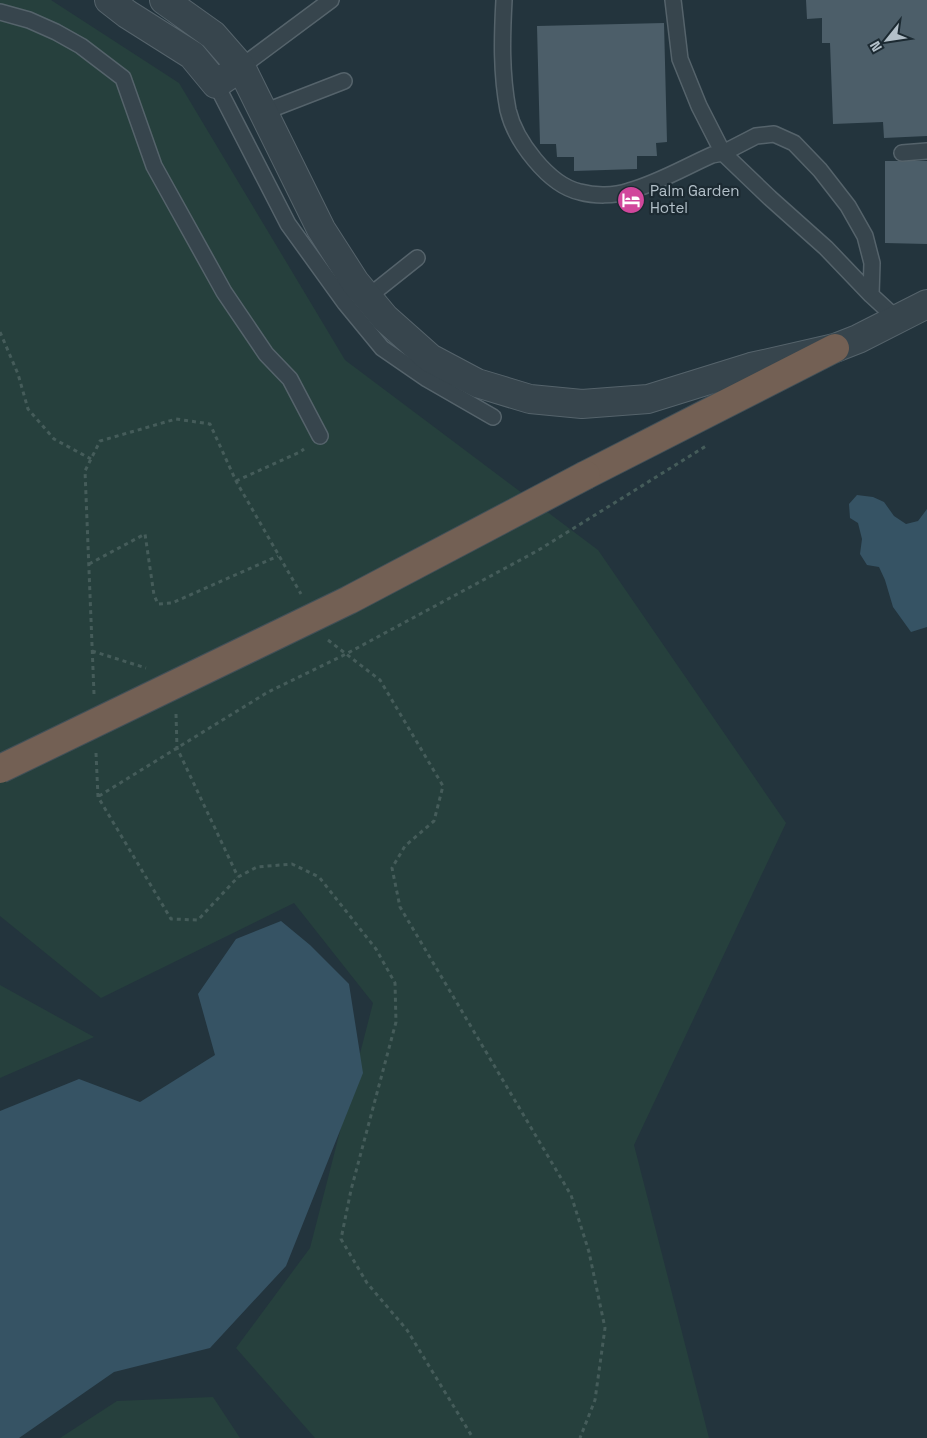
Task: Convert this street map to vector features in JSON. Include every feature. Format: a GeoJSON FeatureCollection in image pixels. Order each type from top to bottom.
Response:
{"type":"FeatureCollection","features":[{"type":"Feature","properties":{"kind":"highway"},"geometry":{"type":"LineString","coordinates":[[0,769],[348,600],[834,348]]}},
{"type":"Feature","properties":{"kind":"street"},"geometry":{"type":"LineString","coordinates":[[109,0],[127,14],[192,55],[216,84],[241,67]]}},
{"type":"Feature","properties":{"kind":"street"},"geometry":{"type":"LineString","coordinates":[[164,0],[213,35],[241,67],[321,229],[355,282],[385,318],[430,358],[477,383],[539,400],[582,404],[648,400],[751,367],[834,348],[858,339],[927,304]]}},
{"type":"Feature","properties":{"kind":"lane"},"geometry":{"type":"LineString","coordinates":[[241,67],[331,0]]}},
{"type":"Feature","properties":{"kind":"lane"},"geometry":{"type":"LineString","coordinates":[[504,0],[501,53],[508,111],[519,138],[536,161],[555,180],[579,192],[604,195],[628,192],[712,155],[723,153],[756,136],[774,134],[794,143],[820,170],[848,206],[866,236],[872,263],[871,296]]}},
{"type":"Feature","properties":{"kind":"lane"},"geometry":{"type":"LineString","coordinates":[[673,0],[680,59],[699,106],[723,153],[826,248],[871,296],[897,319]]}},
{"type":"Feature","properties":{"kind":"lane"},"geometry":{"type":"LineString","coordinates":[[0,12],[29,20],[56,32],[81,46],[122,78],[154,166],[224,292],[266,354],[290,379],[320,436]]}},
{"type":"Feature","properties":{"kind":"lane"},"geometry":{"type":"LineString","coordinates":[[264,112],[344,80]]}},
{"type":"Feature","properties":{"kind":"lane"},"geometry":{"type":"LineString","coordinates":[[216,84],[288,224],[345,303],[382,348],[427,380],[493,417]]}},
{"type":"Feature","properties":{"kind":"lane"},"geometry":{"type":"LineString","coordinates":[[902,153],[927,151]]}},
{"type":"Feature","properties":{"kind":"lane"},"geometry":{"type":"LineString","coordinates":[[368,297],[417,258]]}},
{"type":"Feature","properties":{"kind":"path"},"geometry":{"type":"LineString","coordinates":[[0,332],[18,374],[28,409],[54,440],[90,459]]}},
{"type":"Feature","properties":{"kind":"path"},"geometry":{"type":"LineString","coordinates":[[94,699],[84,471],[100,441],[176,419],[210,424],[236,481],[303,598]]}},
{"type":"Feature","properties":{"kind":"path"},"geometry":{"type":"LineString","coordinates":[[236,481],[300,452],[320,436]]}},
{"type":"Feature","properties":{"kind":"path"},"geometry":{"type":"LineString","coordinates":[[98,797],[268,692],[346,654],[538,551],[707,446]]}},
{"type":"Feature","properties":{"kind":"path"},"geometry":{"type":"LineString","coordinates":[[89,564],[145,534],[154,595],[158,604],[172,603],[278,556]]}},
{"type":"Feature","properties":{"kind":"path"},"geometry":{"type":"LineString","coordinates":[[324,632],[328,641],[380,680],[443,786],[434,821],[405,846],[392,868],[400,908],[571,1195],[589,1252],[605,1328],[595,1400],[580,1438]]}},
{"type":"Feature","properties":{"kind":"path"},"geometry":{"type":"LineString","coordinates":[[92,651],[149,669]]}},
{"type":"Feature","properties":{"kind":"path"},"geometry":{"type":"LineString","coordinates":[[175,709],[176,748],[238,876]]}},
{"type":"Feature","properties":{"kind":"path"},"geometry":{"type":"LineString","coordinates":[[96,748],[98,797],[171,919],[198,920],[238,876],[257,868],[292,864],[319,878],[376,948],[395,983],[396,1022],[351,1190],[341,1240],[367,1283],[407,1330],[473,1438]]}},
{"type":"Feature","properties":{"kind":"green space"},"geometry":{"type":"Polygon","coordinates":[[[0,0],[51,0],[179,83],[345,360],[598,550],[786,823],[634,1145],[709,1438],[315,1438],[236,1348],[310,1248],[373,1003],[294,903],[101,998],[0,916],[0,0]]]}},
{"type":"Feature","properties":{"kind":"green space"},"geometry":{"type":"Polygon","coordinates":[[[0,985],[94,1037],[0,1078],[0,985]]]}},
{"type":"Feature","properties":{"kind":"green space"},"geometry":{"type":"Polygon","coordinates":[[[213,1397],[240,1438],[60,1438],[117,1401],[213,1397]]]}},
{"type":"Feature","properties":{"kind":"water"},"geometry":{"type":"Polygon","coordinates":[[[857,495],[873,497],[884,502],[894,516],[906,524],[918,521],[927,509],[927,627],[911,632],[893,607],[879,567],[867,565],[860,554],[862,539],[858,523],[850,518],[849,504],[857,495]]]}},
{"type":"Feature","properties":{"kind":"water"},"geometry":{"type":"Polygon","coordinates":[[[281,921],[310,945],[349,984],[363,1073],[286,1266],[210,1348],[114,1372],[19,1438],[0,1438],[0,1111],[79,1079],[140,1102],[215,1055],[198,994],[236,939],[281,921]]]}},
{"type":"Feature","properties":{"kind":"building"},"geometry":{"type":"Polygon","coordinates":[[[806,0],[927,0],[927,136],[884,138],[883,122],[833,124],[830,43],[822,43],[822,18],[807,19],[806,0]]]}},
{"type":"Feature","properties":{"kind":"building"},"geometry":{"type":"Polygon","coordinates":[[[664,23],[667,142],[656,143],[657,156],[637,156],[637,169],[574,171],[574,157],[557,157],[556,144],[540,144],[537,26],[664,23]]]}},
{"type":"Feature","properties":{"kind":"building"},"geometry":{"type":"Polygon","coordinates":[[[885,161],[927,161],[927,244],[885,243],[885,161]]]}},
{"type":"Feature","properties":{"kind":"place","name":"Palm Garden Hotel"},"geometry":{"type":"Point","coordinates":[631,200]}}]}
